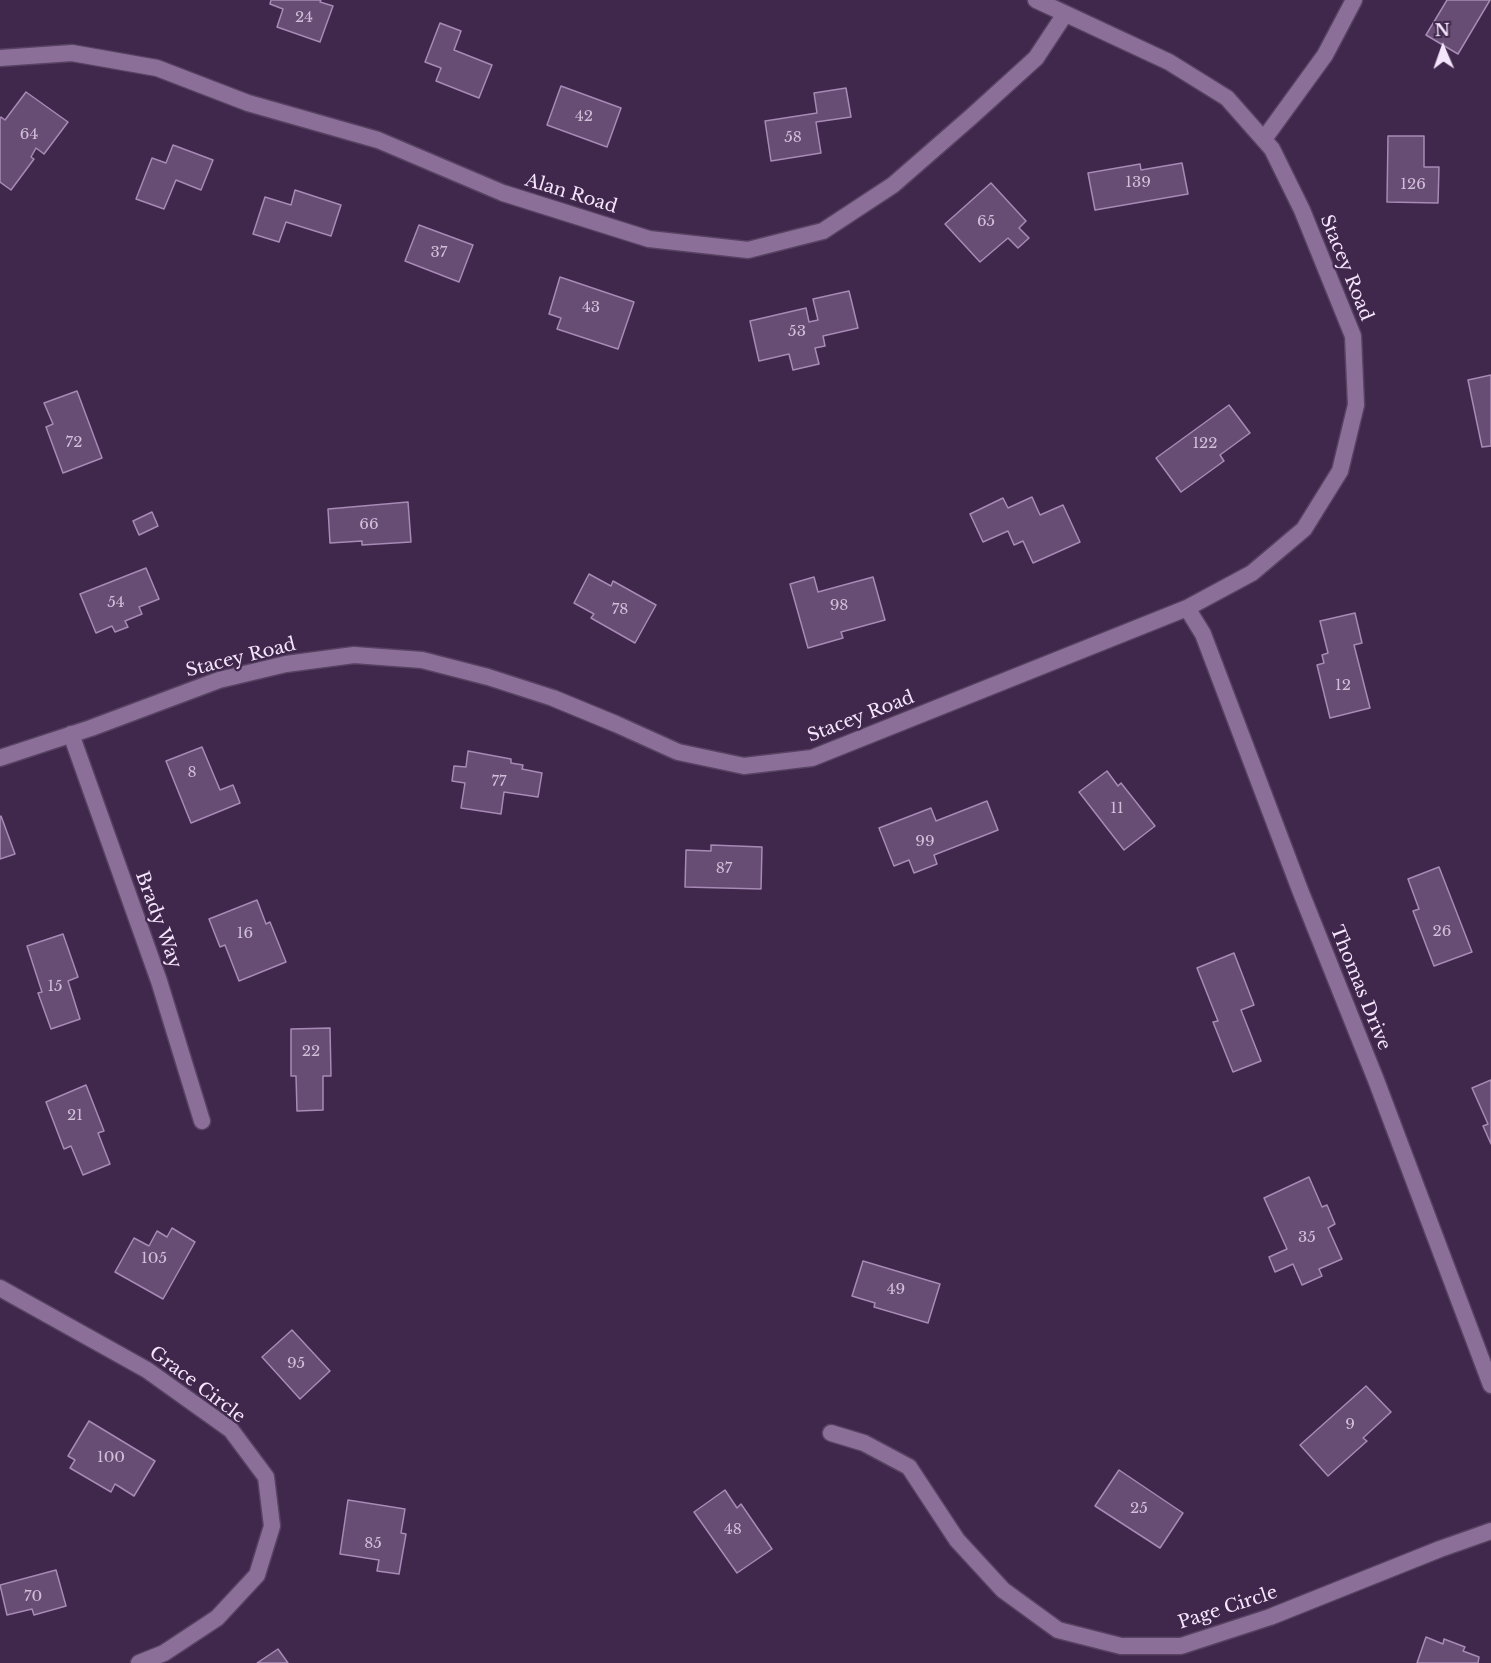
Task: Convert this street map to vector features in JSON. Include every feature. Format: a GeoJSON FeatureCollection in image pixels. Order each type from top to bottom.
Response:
{"type":"FeatureCollection","features":[{"type":"Feature","properties":{"kind":"street","name":"Stacey Road"},"geometry":{"type":"LineString","coordinates":[[0,758],[219,680],[286,664],[354,655],[422,660],[488,677],[553,698],[678,752],[744,766],[812,758],[1187,608],[1252,573],[1304,529],[1340,471],[1356,405],[1353,336],[1302,210],[1272,149],[1227,98],[1169,62],[1036,0]]}},
{"type":"Feature","properties":{"kind":"street"},"geometry":{"type":"LineString","coordinates":[[1264,140],[1325,55],[1354,0]]}},
{"type":"Feature","properties":{"kind":"street","name":"Alan Road"},"geometry":{"type":"LineString","coordinates":[[0,58],[72,53],[157,68],[249,104],[378,141],[503,193],[649,239],[748,250],[823,231],[893,185],[1036,58],[1065,14]]}},
{"type":"Feature","properties":{"kind":"street","name":"Thomas Drive"},"geometry":{"type":"LineString","coordinates":[[1187,608],[1203,634],[1300,890],[1352,1016],[1491,1384]]}},
{"type":"Feature","properties":{"kind":"street","name":"Brady Way"},"geometry":{"type":"LineString","coordinates":[[71,734],[159,981],[202,1121]]}},
{"type":"Feature","properties":{"kind":"street","name":"Grace Circle"},"geometry":{"type":"LineString","coordinates":[[0,1288],[147,1370],[231,1431],[266,1477],[272,1526],[257,1575],[217,1618],[164,1653],[139,1663]]}},
{"type":"Feature","properties":{"kind":"street","name":"Page Circle"},"geometry":{"type":"LineString","coordinates":[[831,1433],[864,1443],[909,1467],[957,1540],[1003,1590],[1058,1630],[1121,1646],[1181,1646],[1269,1617],[1491,1531]]}},
{"type":"Feature","properties":{"kind":"building"},"geometry":{"type":"Polygon","coordinates":[[[271,0],[321,0],[320,2],[333,6],[320,42],[277,27],[283,9],[270,4],[271,0]]]}},
{"type":"Feature","properties":{"kind":"building"},"geometry":{"type":"Polygon","coordinates":[[[1447,0],[1490,0],[1458,54],[1426,35],[1447,0]]]}},
{"type":"Feature","properties":{"kind":"building"},"geometry":{"type":"Polygon","coordinates":[[[440,23],[461,31],[454,50],[492,65],[479,98],[436,81],[441,68],[425,62],[440,23]]]}},
{"type":"Feature","properties":{"kind":"building"},"geometry":{"type":"Polygon","coordinates":[[[561,86],[621,108],[607,147],[547,125],[561,86]]]}},
{"type":"Feature","properties":{"kind":"building"},"geometry":{"type":"Polygon","coordinates":[[[846,88],[851,117],[816,122],[821,153],[771,161],[765,121],[817,113],[814,93],[846,88]]]}},
{"type":"Feature","properties":{"kind":"building"},"geometry":{"type":"Polygon","coordinates":[[[26,92],[68,122],[44,154],[36,148],[31,157],[34,159],[11,190],[0,182],[0,119],[1,117],[5,120],[26,92]]]}},
{"type":"Feature","properties":{"kind":"building"},"geometry":{"type":"Polygon","coordinates":[[[1388,136],[1424,136],[1424,167],[1439,167],[1438,203],[1387,202],[1388,136]]]}},
{"type":"Feature","properties":{"kind":"building"},"geometry":{"type":"Polygon","coordinates":[[[173,145],[213,160],[201,190],[176,180],[164,209],[136,199],[152,158],[166,163],[173,145]]]}},
{"type":"Feature","properties":{"kind":"building"},"geometry":{"type":"Polygon","coordinates":[[[1182,163],[1188,194],[1095,210],[1088,173],[1140,164],[1141,170],[1182,163]]]}},
{"type":"Feature","properties":{"kind":"building"},"geometry":{"type":"Polygon","coordinates":[[[991,183],[1026,221],[1019,228],[1029,238],[1018,248],[1008,238],[980,262],[945,224],[991,183]]]}},
{"type":"Feature","properties":{"kind":"building"},"geometry":{"type":"Polygon","coordinates":[[[295,190],[341,205],[331,236],[286,222],[279,242],[253,234],[265,197],[291,205],[295,190]]]}},
{"type":"Feature","properties":{"kind":"building"},"geometry":{"type":"Polygon","coordinates":[[[419,225],[473,245],[459,282],[405,261],[419,225]]]}},
{"type":"Feature","properties":{"kind":"building"},"geometry":{"type":"Polygon","coordinates":[[[560,277],[634,302],[618,349],[557,329],[561,318],[549,314],[560,277]]]}},
{"type":"Feature","properties":{"kind":"building"},"geometry":{"type":"Polygon","coordinates":[[[849,291],[858,328],[823,336],[825,346],[815,348],[819,364],[793,370],[789,354],[759,361],[750,321],[806,308],[809,322],[818,320],[813,299],[849,291]]]}},
{"type":"Feature","properties":{"kind":"building"},"geometry":{"type":"Polygon","coordinates":[[[1491,375],[1491,446],[1482,447],[1468,380],[1491,375]]]}},
{"type":"Feature","properties":{"kind":"building"},"geometry":{"type":"Polygon","coordinates":[[[77,391],[102,458],[63,473],[46,427],[53,424],[44,403],[77,391]]]}},
{"type":"Feature","properties":{"kind":"building"},"geometry":{"type":"Polygon","coordinates":[[[1229,405],[1250,433],[1220,455],[1224,461],[1181,492],[1156,458],[1229,405]]]}},
{"type":"Feature","properties":{"kind":"building"},"geometry":{"type":"Polygon","coordinates":[[[1032,497],[1040,515],[1063,505],[1080,542],[1033,563],[1023,541],[1014,545],[1008,531],[983,542],[970,514],[1003,498],[1008,508],[1032,497]]]}},
{"type":"Feature","properties":{"kind":"building"},"geometry":{"type":"Polygon","coordinates":[[[408,502],[411,542],[362,545],[362,541],[330,543],[328,509],[408,502]]]}},
{"type":"Feature","properties":{"kind":"building"},"geometry":{"type":"Polygon","coordinates":[[[152,512],[158,526],[139,535],[133,521],[152,512]]]}},
{"type":"Feature","properties":{"kind":"building"},"geometry":{"type":"Polygon","coordinates":[[[146,568],[159,599],[139,607],[142,614],[125,621],[128,627],[115,632],[112,626],[96,633],[80,594],[146,568]]]}},
{"type":"Feature","properties":{"kind":"building"},"geometry":{"type":"Polygon","coordinates":[[[589,574],[611,586],[613,581],[656,605],[635,643],[591,618],[594,614],[574,603],[589,574]]]}},
{"type":"Feature","properties":{"kind":"building"},"geometry":{"type":"Polygon","coordinates":[[[814,577],[818,592],[873,577],[885,620],[841,632],[843,638],[808,648],[790,584],[814,577]]]}},
{"type":"Feature","properties":{"kind":"building"},"geometry":{"type":"Polygon","coordinates":[[[1355,613],[1362,643],[1354,645],[1370,708],[1330,718],[1317,665],[1324,663],[1322,655],[1328,653],[1320,621],[1355,613]]]}},
{"type":"Feature","properties":{"kind":"building"},"geometry":{"type":"Polygon","coordinates":[[[202,747],[220,790],[233,785],[240,803],[191,823],[166,761],[202,747]]]}},
{"type":"Feature","properties":{"kind":"building"},"geometry":{"type":"Polygon","coordinates":[[[468,751],[511,759],[511,763],[523,765],[522,769],[542,773],[538,797],[504,792],[501,814],[461,808],[465,783],[452,781],[454,766],[466,767],[468,751]]]}},
{"type":"Feature","properties":{"kind":"building"},"geometry":{"type":"Polygon","coordinates":[[[1107,771],[1118,786],[1121,783],[1155,826],[1124,850],[1079,792],[1107,771]]]}},
{"type":"Feature","properties":{"kind":"building"},"geometry":{"type":"Polygon","coordinates":[[[987,801],[998,830],[934,855],[937,864],[914,873],[909,860],[894,866],[879,828],[931,808],[936,821],[987,801]]]}},
{"type":"Feature","properties":{"kind":"building"},"geometry":{"type":"Polygon","coordinates":[[[0,817],[15,854],[0,859],[0,817]]]}},
{"type":"Feature","properties":{"kind":"building"},"geometry":{"type":"Polygon","coordinates":[[[711,845],[762,847],[761,889],[685,887],[686,850],[711,851],[711,845]]]}},
{"type":"Feature","properties":{"kind":"building"},"geometry":{"type":"Polygon","coordinates":[[[1439,867],[1472,952],[1434,966],[1413,911],[1419,909],[1408,879],[1439,867]]]}},
{"type":"Feature","properties":{"kind":"building"},"geometry":{"type":"Polygon","coordinates":[[[257,900],[266,924],[270,922],[286,962],[239,981],[225,945],[220,947],[209,919],[257,900]]]}},
{"type":"Feature","properties":{"kind":"building"},"geometry":{"type":"Polygon","coordinates":[[[63,934],[78,977],[68,981],[80,1019],[51,1029],[38,993],[42,992],[27,946],[63,934]]]}},
{"type":"Feature","properties":{"kind":"building"},"geometry":{"type":"Polygon","coordinates":[[[1234,953],[1254,1005],[1241,1010],[1261,1061],[1233,1072],[1213,1022],[1218,1021],[1197,968],[1234,953]]]}},
{"type":"Feature","properties":{"kind":"building"},"geometry":{"type":"Polygon","coordinates":[[[330,1028],[331,1076],[323,1076],[323,1110],[297,1111],[296,1076],[291,1076],[291,1029],[330,1028]]]}},
{"type":"Feature","properties":{"kind":"building"},"geometry":{"type":"Polygon","coordinates":[[[1491,1080],[1491,1144],[1483,1126],[1488,1124],[1472,1088],[1491,1080]]]}},
{"type":"Feature","properties":{"kind":"building"},"geometry":{"type":"Polygon","coordinates":[[[86,1085],[104,1131],[98,1133],[110,1164],[83,1175],[71,1146],[64,1149],[46,1102],[86,1085]]]}},
{"type":"Feature","properties":{"kind":"building"},"geometry":{"type":"Polygon","coordinates":[[[1309,1177],[1322,1207],[1327,1205],[1335,1224],[1328,1228],[1342,1259],[1319,1269],[1322,1276],[1302,1285],[1293,1264],[1275,1272],[1269,1257],[1287,1249],[1264,1198],[1309,1177]]]}},
{"type":"Feature","properties":{"kind":"building"},"geometry":{"type":"Polygon","coordinates":[[[172,1228],[195,1242],[163,1299],[115,1272],[134,1238],[149,1246],[157,1231],[167,1237],[172,1228]]]}},
{"type":"Feature","properties":{"kind":"building"},"geometry":{"type":"Polygon","coordinates":[[[863,1261],[940,1284],[928,1323],[874,1307],[875,1303],[852,1296],[863,1261]]]}},
{"type":"Feature","properties":{"kind":"building"},"geometry":{"type":"Polygon","coordinates":[[[292,1330],[330,1371],[300,1399],[262,1357],[292,1330]]]}},
{"type":"Feature","properties":{"kind":"building"},"geometry":{"type":"Polygon","coordinates":[[[1366,1386],[1391,1412],[1363,1438],[1367,1441],[1328,1476],[1300,1445],[1366,1386]]]}},
{"type":"Feature","properties":{"kind":"building"},"geometry":{"type":"Polygon","coordinates":[[[89,1421],[155,1461],[134,1496],[115,1484],[111,1492],[70,1468],[75,1460],[68,1456],[89,1421]]]}},
{"type":"Feature","properties":{"kind":"building"},"geometry":{"type":"Polygon","coordinates":[[[1119,1470],[1183,1513],[1160,1548],[1095,1506],[1119,1470]]]}},
{"type":"Feature","properties":{"kind":"building"},"geometry":{"type":"Polygon","coordinates":[[[725,1490],[737,1508],[741,1504],[772,1549],[737,1573],[694,1512],[725,1490]]]}},
{"type":"Feature","properties":{"kind":"building"},"geometry":{"type":"Polygon","coordinates":[[[348,1500],[405,1509],[401,1533],[406,1534],[399,1574],[377,1571],[379,1560],[340,1554],[348,1500]]]}},
{"type":"Feature","properties":{"kind":"building"},"geometry":{"type":"Polygon","coordinates":[[[56,1570],[66,1606],[34,1615],[32,1609],[7,1615],[0,1585],[56,1570]]]}},
{"type":"Feature","properties":{"kind":"building"},"geometry":{"type":"Polygon","coordinates":[[[1426,1637],[1443,1644],[1444,1639],[1465,1647],[1463,1651],[1479,1657],[1478,1663],[1417,1663],[1426,1637]]]}},
{"type":"Feature","properties":{"kind":"building"},"geometry":{"type":"Polygon","coordinates":[[[278,1649],[288,1663],[257,1663],[278,1649]]]}}]}
